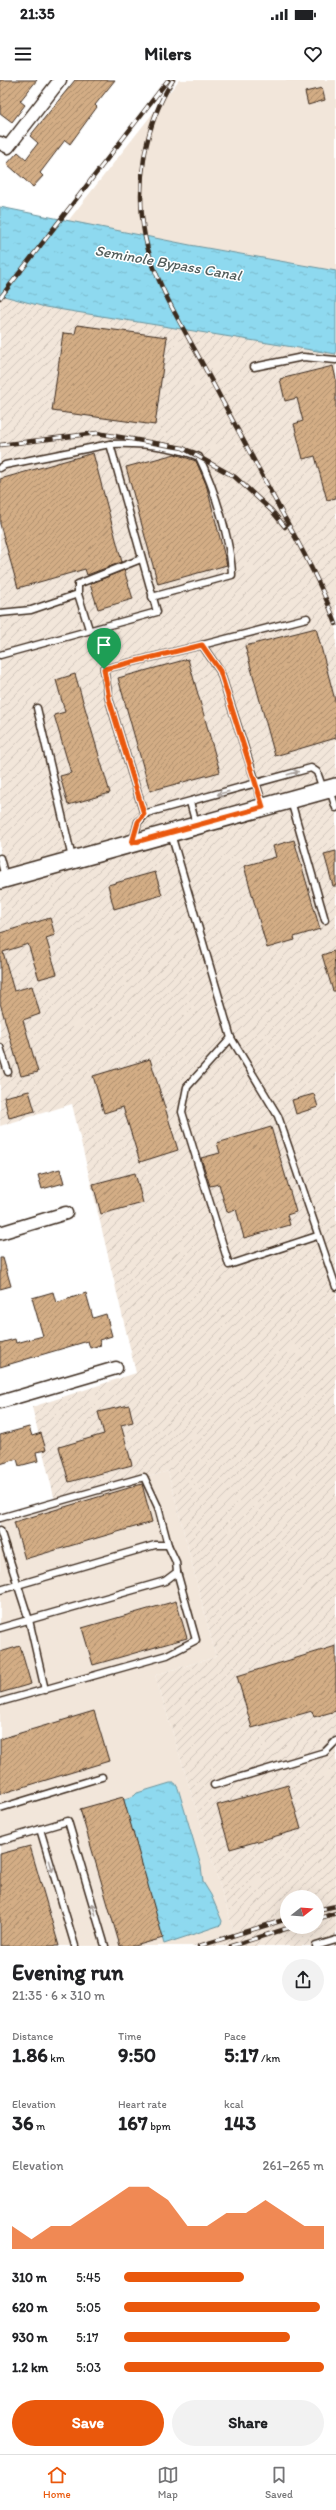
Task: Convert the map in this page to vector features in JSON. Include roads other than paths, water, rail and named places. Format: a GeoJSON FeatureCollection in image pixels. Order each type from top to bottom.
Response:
{"type":"FeatureCollection","features":[{"type":"Feature","properties":{"kind":"street"},"geometry":{"type":"LineString","coordinates":[[4,145],[60,80]]}},
{"type":"Feature","properties":{"kind":"street"},"geometry":{"type":"LineString","coordinates":[[3,880],[330,788]]}},
{"type":"Feature","properties":{"kind":"street"},"geometry":{"type":"LineString","coordinates":[[0,1233],[66,1213]]}},
{"type":"Feature","properties":{"kind":"street"},"geometry":{"type":"LineString","coordinates":[[0,1402],[116,1368]]}},
{"type":"Feature","properties":{"kind":"lane"},"geometry":{"type":"LineString","coordinates":[[254,367],[303,358],[336,360]]}},
{"type":"Feature","properties":{"kind":"lane"},"geometry":{"type":"LineString","coordinates":[[0,468],[4,465],[110,444],[143,443],[186,451],[199,457],[207,472],[227,542],[232,575],[152,597]]}},
{"type":"Feature","properties":{"kind":"lane"},"geometry":{"type":"LineString","coordinates":[[0,655],[89,629],[157,612],[110,444]]}},
{"type":"Feature","properties":{"kind":"lane"},"geometry":{"type":"LineString","coordinates":[[89,629],[78,594],[78,584],[141,559]]}},
{"type":"Feature","properties":{"kind":"lane"},"geometry":{"type":"LineString","coordinates":[[0,614],[31,610],[78,594]]}},
{"type":"Feature","properties":{"kind":"lane"},"geometry":{"type":"LineString","coordinates":[[144,814],[109,699],[104,669],[307,618]]}},
{"type":"Feature","properties":{"kind":"lane"},"geometry":{"type":"LineString","coordinates":[[202,645],[220,671],[263,807]]}},
{"type":"Feature","properties":{"kind":"lane"},"geometry":{"type":"LineString","coordinates":[[37,708],[72,860]]}},
{"type":"Feature","properties":{"kind":"lane"},"geometry":{"type":"LineString","coordinates":[[132,843],[138,822],[144,814],[311,768],[317,772],[330,788],[336,808]]}},
{"type":"Feature","properties":{"kind":"lane"},"geometry":{"type":"LineString","coordinates":[[290,799],[325,920]]}},
{"type":"Feature","properties":{"kind":"lane"},"geometry":{"type":"LineString","coordinates":[[190,802],[196,826]]}},
{"type":"Feature","properties":{"kind":"lane"},"geometry":{"type":"LineString","coordinates":[[170,833],[231,1038],[278,1116],[317,1236],[336,1287]]}},
{"type":"Feature","properties":{"kind":"lane"},"geometry":{"type":"LineString","coordinates":[[0,858],[3,880]]}},
{"type":"Feature","properties":{"kind":"lane"},"geometry":{"type":"LineString","coordinates":[[231,1038],[187,1088],[182,1112],[229,1265],[317,1236]]}},
{"type":"Feature","properties":{"kind":"lane"},"geometry":{"type":"LineString","coordinates":[[0,1047],[8,1072]]}},
{"type":"Feature","properties":{"kind":"lane"},"geometry":{"type":"LineString","coordinates":[[0,1518],[144,1477],[158,1507],[168,1545],[176,1562],[177,1572],[196,1640],[167,1655],[0,1702]]}},
{"type":"Feature","properties":{"kind":"lane"},"geometry":{"type":"LineString","coordinates":[[0,1530],[29,1620],[44,1690]]}},
{"type":"Feature","properties":{"kind":"lane"},"geometry":{"type":"LineString","coordinates":[[0,1590],[156,1545],[168,1545]]}},
{"type":"Feature","properties":{"kind":"lane"},"geometry":{"type":"LineString","coordinates":[[0,1628],[165,1581],[177,1572]]}},
{"type":"Feature","properties":{"kind":"lane"},"geometry":{"type":"LineString","coordinates":[[214,1785],[325,1752],[336,1741]]}},
{"type":"Feature","properties":{"kind":"lane"},"geometry":{"type":"LineString","coordinates":[[0,1808],[102,1777]]}},
{"type":"Feature","properties":{"kind":"lane"},"geometry":{"type":"LineString","coordinates":[[0,1840],[68,1821],[105,1946]]}},
{"type":"Feature","properties":{"kind":"lane"},"geometry":{"type":"LineString","coordinates":[[40,1829],[75,1946]]}},
{"type":"Feature","properties":{"kind":"lane"},"geometry":{"type":"LineString","coordinates":[[316,1946],[336,1940]]}},
{"type":"Feature","properties":{"kind":"water","name":"Seminole Bypass Canal"},"geometry":{"type":"Polygon","coordinates":[[[0,207],[190,245],[336,271],[336,354],[45,307],[0,295],[0,207]]]}},
{"type":"Feature","properties":{"kind":"water"},"geometry":{"type":"Polygon","coordinates":[[[170,1783],[175,1783],[178,1788],[201,1866],[203,1882],[211,1895],[222,1921],[221,1925],[164,1944],[123,1806],[124,1799],[134,1796],[137,1793],[170,1783]]]}},
{"type":"Feature","properties":{"kind":"railway"},"geometry":{"type":"LineString","coordinates":[[0,298],[168,80]]}},
{"type":"Feature","properties":{"kind":"railway"},"geometry":{"type":"LineString","coordinates":[[173,80],[155,116],[144,156],[141,197],[142,217],[149,253],[168,301],[302,550],[324,594],[336,624]]}},
{"type":"Feature","properties":{"kind":"railway"},"geometry":{"type":"LineString","coordinates":[[0,445],[97,433],[183,448],[235,477],[272,511],[285,527]]}},
{"type":"Feature","properties":{"kind":"railway"},"geometry":{"type":"LineString","coordinates":[[324,1909],[336,1906]]}},
{"type":"Feature","properties":{"kind":"railway"},"geometry":{"type":"LineString","coordinates":[[324,1917],[336,1913]]}},
{"type":"Feature","properties":{"kind":"railway"},"geometry":{"type":"LineString","coordinates":[[199,1946],[280,1921]]}},
{"type":"Feature","properties":{"kind":"railway"},"geometry":{"type":"LineString","coordinates":[[231,1946],[280,1931]]}}]}
